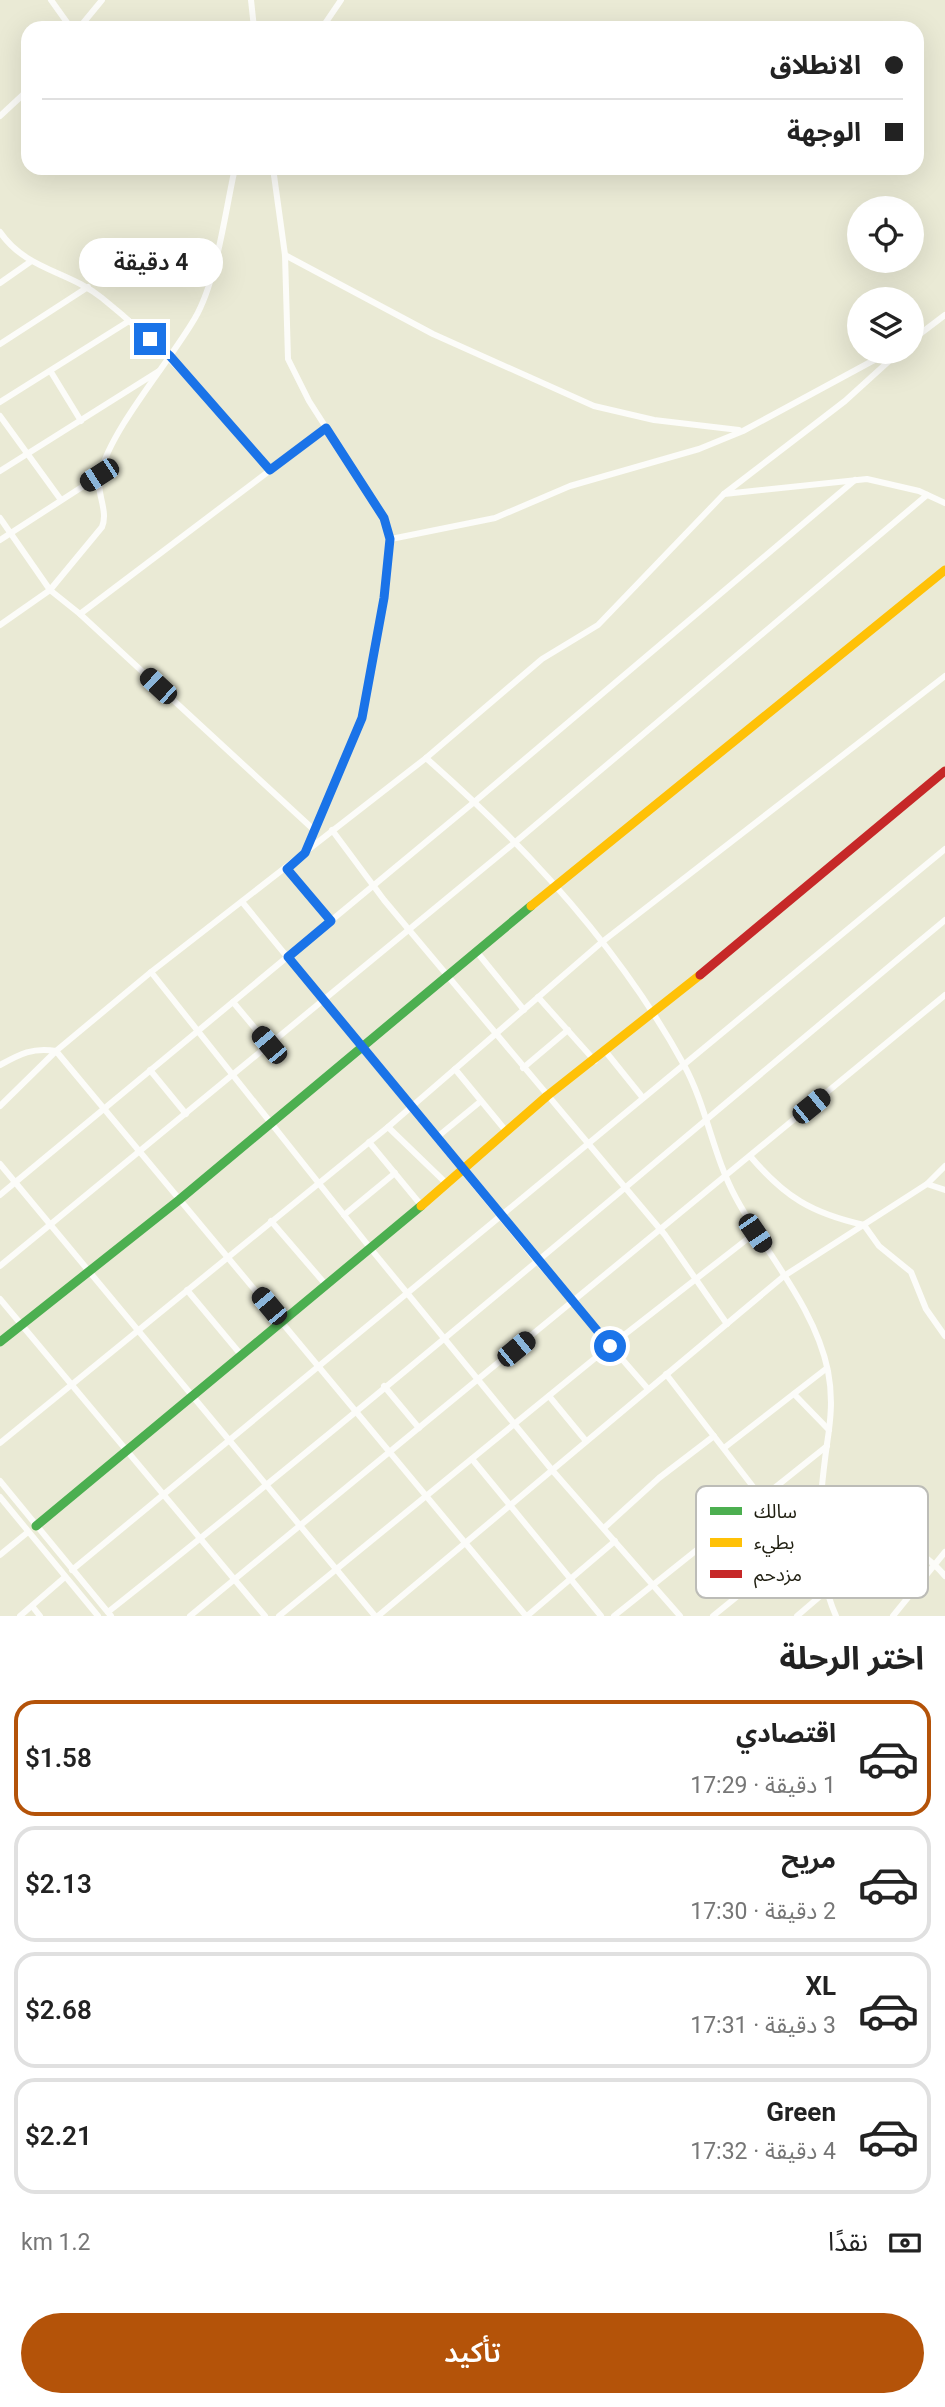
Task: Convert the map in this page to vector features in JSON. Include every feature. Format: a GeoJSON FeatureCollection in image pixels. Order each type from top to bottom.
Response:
{"type":"FeatureCollection","features":[{"type":"Feature","properties":{"kind":"street"},"geometry":{"type":"LineString","coordinates":[[51,0],[66,21]]}},
{"type":"Feature","properties":{"kind":"street"},"geometry":{"type":"LineString","coordinates":[[85,21],[102,0]]}},
{"type":"Feature","properties":{"kind":"street"},"geometry":{"type":"LineString","coordinates":[[251,0],[253,21]]}},
{"type":"Feature","properties":{"kind":"street"},"geometry":{"type":"LineString","coordinates":[[328,21],[341,0]]}},
{"type":"Feature","properties":{"kind":"street"},"geometry":{"type":"LineString","coordinates":[[0,116],[21,96]]}},
{"type":"Feature","properties":{"kind":"street"},"geometry":{"type":"LineString","coordinates":[[0,625],[50,590],[88,546],[105,520],[99,475],[114,442],[196,316],[216,256],[233,175]]}},
{"type":"Feature","properties":{"kind":"street"},"geometry":{"type":"LineString","coordinates":[[274,175],[285,255],[288,359],[309,401],[384,518],[390,539],[384,598],[362,718],[305,853]]}},
{"type":"Feature","properties":{"kind":"street"},"geometry":{"type":"LineString","coordinates":[[0,232],[30,262],[88,288],[170,356],[270,470]]}},
{"type":"Feature","properties":{"kind":"street"},"geometry":{"type":"LineString","coordinates":[[285,255],[433,334],[594,405],[654,420],[743,431]]}},
{"type":"Feature","properties":{"kind":"street"},"geometry":{"type":"LineString","coordinates":[[0,283],[30,262]]}},
{"type":"Feature","properties":{"kind":"street"},"geometry":{"type":"LineString","coordinates":[[0,344],[88,288]]}},
{"type":"Feature","properties":{"kind":"street"},"geometry":{"type":"LineString","coordinates":[[924,331],[945,315]]}},
{"type":"Feature","properties":{"kind":"street"},"geometry":{"type":"LineString","coordinates":[[0,402],[130,321]]}},
{"type":"Feature","properties":{"kind":"street"},"geometry":{"type":"LineString","coordinates":[[390,539],[495,518],[570,486],[699,449],[743,431],[867,364]]}},
{"type":"Feature","properties":{"kind":"street"},"geometry":{"type":"LineString","coordinates":[[0,1106],[56,1051],[151,972],[287,869],[332,830],[426,758],[542,659],[608,617],[724,494],[845,401],[886,364]]}},
{"type":"Feature","properties":{"kind":"street"},"geometry":{"type":"LineString","coordinates":[[0,471],[161,370]]}},
{"type":"Feature","properties":{"kind":"street"},"geometry":{"type":"LineString","coordinates":[[51,372],[81,421]]}},
{"type":"Feature","properties":{"kind":"street"},"geometry":{"type":"LineString","coordinates":[[0,416],[61,500]]}},
{"type":"Feature","properties":{"kind":"street"},"geometry":{"type":"LineString","coordinates":[[80,614],[326,428]]}},
{"type":"Feature","properties":{"kind":"street"},"geometry":{"type":"LineString","coordinates":[[0,540],[99,475]]}},
{"type":"Feature","properties":{"kind":"street"},"geometry":{"type":"LineString","coordinates":[[724,494],[856,479],[883,481],[945,503]]}},
{"type":"Feature","properties":{"kind":"street"},"geometry":{"type":"LineString","coordinates":[[0,1195],[373,886],[856,479]]}},
{"type":"Feature","properties":{"kind":"street"},"geometry":{"type":"LineString","coordinates":[[0,1266],[513,844],[927,495]]}},
{"type":"Feature","properties":{"kind":"street"},"geometry":{"type":"LineString","coordinates":[[0,518],[50,590],[80,614],[313,829]]}},
{"type":"Feature","properties":{"kind":"street"},"geometry":{"type":"LineString","coordinates":[[0,1342],[179,1200],[556,885],[945,570]]}},
{"type":"Feature","properties":{"kind":"street"},"geometry":{"type":"LineString","coordinates":[[0,1443],[388,1127],[602,942],[945,676]]}},
{"type":"Feature","properties":{"kind":"street"},"geometry":{"type":"LineString","coordinates":[[426,758],[556,885],[602,942],[653,1014],[684,1065],[708,1121],[725,1177],[755,1233],[784,1276],[820,1344],[832,1394],[824,1486]]}},
{"type":"Feature","properties":{"kind":"street"},"geometry":{"type":"LineString","coordinates":[[0,1555],[194,1397],[547,1096],[653,1014],[945,771]]}},
{"type":"Feature","properties":{"kind":"street"},"geometry":{"type":"LineString","coordinates":[[332,830],[408,929],[584,1143],[659,1229],[697,1278],[727,1324]]}},
{"type":"Feature","properties":{"kind":"street"},"geometry":{"type":"LineString","coordinates":[[72,1570],[409,1294],[584,1143],[684,1065],[945,849]]}},
{"type":"Feature","properties":{"kind":"street"},"geometry":{"type":"LineString","coordinates":[[287,869],[331,921]]}},
{"type":"Feature","properties":{"kind":"street"},"geometry":{"type":"LineString","coordinates":[[243,902],[461,1170],[648,1389]]}},
{"type":"Feature","properties":{"kind":"street"},"geometry":{"type":"LineString","coordinates":[[0,1497],[72,1570],[110,1614],[622,1187],[708,1121],[945,920]]}},
{"type":"Feature","properties":{"kind":"street"},"geometry":{"type":"LineString","coordinates":[[476,951],[524,1010]]}},
{"type":"Feature","properties":{"kind":"street"},"geometry":{"type":"LineString","coordinates":[[151,972],[370,1249],[552,1469],[680,1616]]}},
{"type":"Feature","properties":{"kind":"street"},"geometry":{"type":"LineString","coordinates":[[190,1616],[945,995]]}},
{"type":"Feature","properties":{"kind":"street"},"geometry":{"type":"LineString","coordinates":[[538,997],[595,1061]]}},
{"type":"Feature","properties":{"kind":"street"},"geometry":{"type":"LineString","coordinates":[[233,1002],[269,1045]]}},
{"type":"Feature","properties":{"kind":"street"},"geometry":{"type":"LineString","coordinates":[[523,1068],[568,1030]]}},
{"type":"Feature","properties":{"kind":"street"},"geometry":{"type":"LineString","coordinates":[[0,1065],[23,1052],[40,1048],[56,1051],[526,1616],[615,1541]]}},
{"type":"Feature","properties":{"kind":"street"},"geometry":{"type":"LineString","coordinates":[[606,1052],[643,1098]]}},
{"type":"Feature","properties":{"kind":"street"},"geometry":{"type":"LineString","coordinates":[[455,1069],[506,1131]]}},
{"type":"Feature","properties":{"kind":"street"},"geometry":{"type":"LineString","coordinates":[[150,1070],[186,1114]]}},
{"type":"Feature","properties":{"kind":"street"},"geometry":{"type":"LineString","coordinates":[[436,1138],[481,1101]]}},
{"type":"Feature","properties":{"kind":"street"},"geometry":{"type":"LineString","coordinates":[[388,1127],[446,1183]]}},
{"type":"Feature","properties":{"kind":"street"},"geometry":{"type":"LineString","coordinates":[[369,1142],[421,1205]]}},
{"type":"Feature","properties":{"kind":"street"},"geometry":{"type":"LineString","coordinates":[[750,1156],[789,1197],[835,1218],[864,1225],[879,1245],[911,1272],[926,1309],[945,1336]]}},
{"type":"Feature","properties":{"kind":"street"},"geometry":{"type":"LineString","coordinates":[[0,1164],[264,1485],[376,1616],[784,1276],[927,1184],[945,1166]]}},
{"type":"Feature","properties":{"kind":"street"},"geometry":{"type":"LineString","coordinates":[[344,1215],[395,1173]]}},
{"type":"Feature","properties":{"kind":"street"},"geometry":{"type":"LineString","coordinates":[[927,1184],[945,1190]]}},
{"type":"Feature","properties":{"kind":"street"},"geometry":{"type":"LineString","coordinates":[[271,1221],[326,1285]]}},
{"type":"Feature","properties":{"kind":"street"},"geometry":{"type":"LineString","coordinates":[[279,1616],[610,1346],[755,1233]]}},
{"type":"Feature","properties":{"kind":"street"},"geometry":{"type":"LineString","coordinates":[[187,1290],[242,1356]]}},
{"type":"Feature","properties":{"kind":"street"},"geometry":{"type":"LineString","coordinates":[[0,1298],[265,1616]]}},
{"type":"Feature","properties":{"kind":"street"},"geometry":{"type":"LineString","coordinates":[[724,1448],[827,1368]]}},
{"type":"Feature","properties":{"kind":"street"},"geometry":{"type":"LineString","coordinates":[[666,1374],[753,1486]]}},
{"type":"Feature","properties":{"kind":"street"},"geometry":{"type":"LineString","coordinates":[[384,1385],[419,1428]]}},
{"type":"Feature","properties":{"kind":"street"},"geometry":{"type":"LineString","coordinates":[[794,1394],[830,1430]]}},
{"type":"Feature","properties":{"kind":"street"},"geometry":{"type":"LineString","coordinates":[[549,1396],[586,1441]]}},
{"type":"Feature","properties":{"kind":"street"},"geometry":{"type":"LineString","coordinates":[[604,1528],[659,1478],[714,1436]]}},
{"type":"Feature","properties":{"kind":"street"},"geometry":{"type":"LineString","coordinates":[[775,1486],[827,1446]]}},
{"type":"Feature","properties":{"kind":"street"},"geometry":{"type":"LineString","coordinates":[[472,1459],[601,1616]]}},
{"type":"Feature","properties":{"kind":"street"},"geometry":{"type":"LineString","coordinates":[[0,1481],[65,1577],[98,1616]]}},
{"type":"Feature","properties":{"kind":"street"},"geometry":{"type":"LineString","coordinates":[[614,1616],[696,1549]]}},
{"type":"Feature","properties":{"kind":"street"},"geometry":{"type":"LineString","coordinates":[[928,1574],[945,1552]]}},
{"type":"Feature","properties":{"kind":"street"},"geometry":{"type":"LineString","coordinates":[[928,1560],[945,1576]]}},
{"type":"Feature","properties":{"kind":"street"},"geometry":{"type":"LineString","coordinates":[[20,1616],[65,1577]]}},
{"type":"Feature","properties":{"kind":"street"},"geometry":{"type":"LineString","coordinates":[[713,1616],[735,1598]]}},
{"type":"Feature","properties":{"kind":"street"},"geometry":{"type":"LineString","coordinates":[[797,1616],[818,1598]]}},
{"type":"Feature","properties":{"kind":"street"},"geometry":{"type":"LineString","coordinates":[[828,1598],[836,1616]]}},
{"type":"Feature","properties":{"kind":"street"},"geometry":{"type":"LineString","coordinates":[[893,1616],[908,1598]]}},
{"type":"Feature","properties":{"kind":"street"},"geometry":{"type":"LineString","coordinates":[[32,1606],[40,1616]]}},
{"type":"Feature","properties":{"kind":"traffic: fast"},"geometry":{"type":"LineString","coordinates":[[0,1342],[179,1200],[531,906]]}},
{"type":"Feature","properties":{"kind":"traffic: fast"},"geometry":{"type":"LineString","coordinates":[[36,1526],[421,1206]]}},
{"type":"Feature","properties":{"kind":"traffic: slow"},"geometry":{"type":"LineString","coordinates":[[531,906],[945,570]]}},
{"type":"Feature","properties":{"kind":"traffic: slow"},"geometry":{"type":"LineString","coordinates":[[421,1206],[547,1096],[700,975]]}},
{"type":"Feature","properties":{"kind":"traffic: jam"},"geometry":{"type":"LineString","coordinates":[[700,975],[945,771]]}},
{"type":"Feature","properties":{"kind":"route"},"geometry":{"type":"LineString","coordinates":[[150,339],[170,356],[270,470],[326,428],[384,518],[390,539],[384,598],[362,718],[305,853],[287,869],[331,921],[288,957],[536,1260],[610,1346]]}}]}
